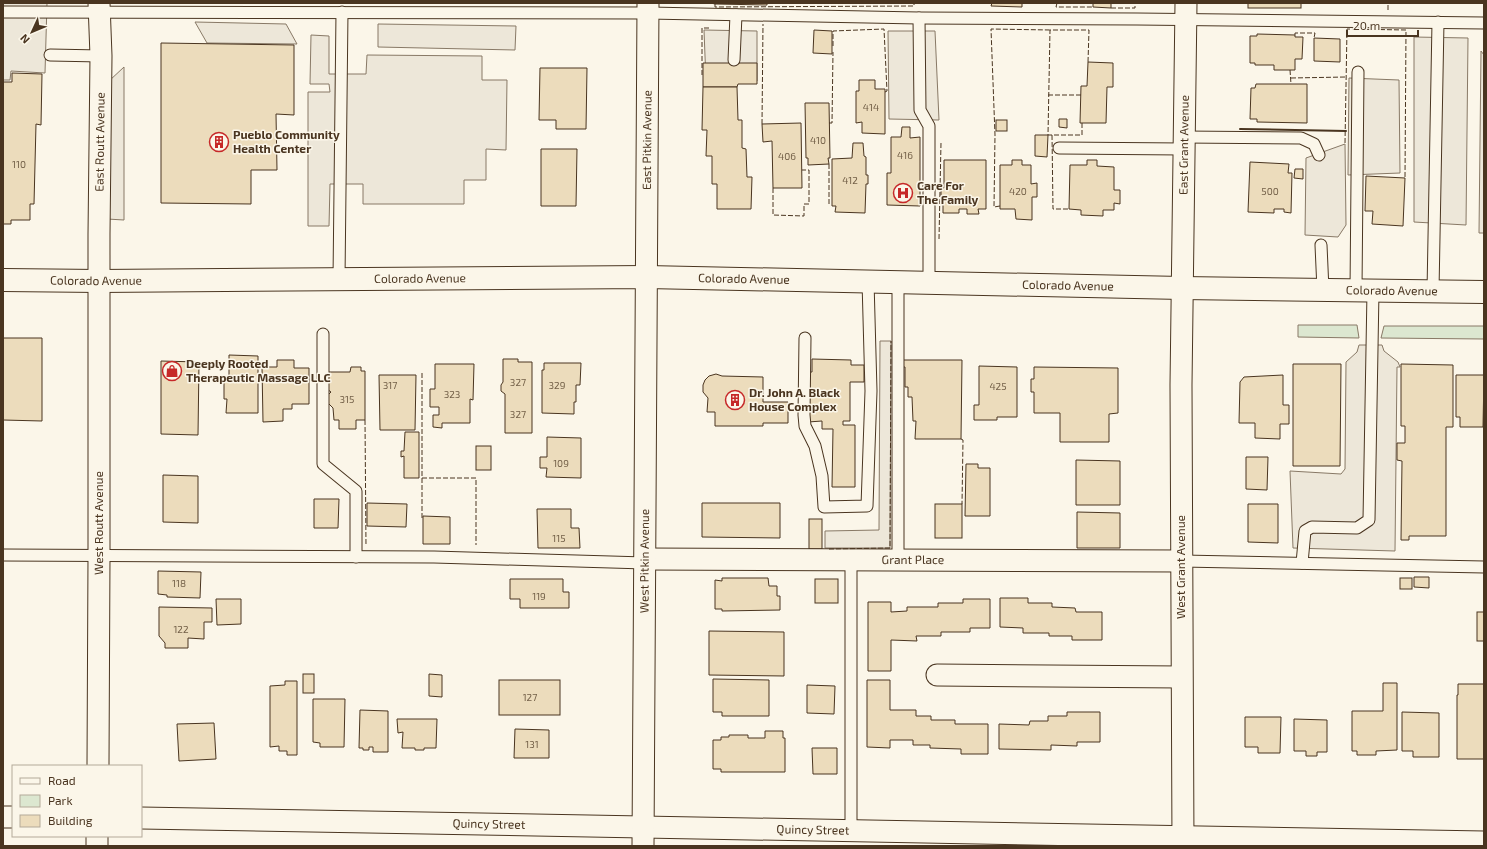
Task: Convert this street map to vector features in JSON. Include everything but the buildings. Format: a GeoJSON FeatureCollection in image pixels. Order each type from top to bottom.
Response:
{"type":"FeatureCollection","features":[{"type":"Feature","properties":{"kind":"street","name":"East Routt Avenue"},"geometry":{"type":"LineString","coordinates":[[99,7],[99,281]]}},
{"type":"Feature","properties":{"kind":"street","name":"East Pitkin Avenue"},"geometry":{"type":"LineString","coordinates":[[647,277],[648,8]]}},
{"type":"Feature","properties":{"kind":"street","name":"East Grant Avenue"},"geometry":{"type":"LineString","coordinates":[[1182,288],[1185,11]]}},
{"type":"Feature","properties":{"kind":"street","name":"Colorado Avenue"},"geometry":{"type":"LineString","coordinates":[[3,280],[99,281],[647,277],[1182,288],[1484,292]]}},
{"type":"Feature","properties":{"kind":"street","name":"West Pitkin Avenue"},"geometry":{"type":"LineString","coordinates":[[643,836],[647,277]]}},
{"type":"Feature","properties":{"kind":"street","name":"West Routt Avenue"},"geometry":{"type":"LineString","coordinates":[[98,765],[99,281]]}},
{"type":"Feature","properties":{"kind":"street","name":"West Grant Avenue"},"geometry":{"type":"LineString","coordinates":[[1182,288],[1181,677],[1183,841]]}},
{"type":"Feature","properties":{"kind":"street","name":"Grant Place"},"geometry":{"type":"LineString","coordinates":[[645,561],[1182,560]]}},
{"type":"Feature","properties":{"kind":"street"},"geometry":{"type":"LineString","coordinates":[[937,675],[1181,677]]}},
{"type":"Feature","properties":{"kind":"street","name":"Quincy Street"},"geometry":{"type":"LineString","coordinates":[[142,818],[643,836],[851,830],[1183,841],[1484,842]]}},
{"type":"Feature","properties":{"kind":"lane"},"geometry":{"type":"LineString","coordinates":[[3,12],[99,7],[342,12],[648,8],[736,15],[919,18],[1185,11],[1484,23]]}},
{"type":"Feature","properties":{"kind":"lane"},"geometry":{"type":"LineString","coordinates":[[339,279],[342,12]]}},
{"type":"Feature","properties":{"kind":"lane"},"geometry":{"type":"LineString","coordinates":[[734,60],[736,15]]}},
{"type":"Feature","properties":{"kind":"lane"},"geometry":{"type":"LineString","coordinates":[[919,18],[920,110],[929,126],[929,282]]}},
{"type":"Feature","properties":{"kind":"lane"},"geometry":{"type":"LineString","coordinates":[[1433,291],[1438,22]]}},
{"type":"Feature","properties":{"kind":"lane"},"geometry":{"type":"LineString","coordinates":[[50,54],[100,56]]}},
{"type":"Feature","properties":{"kind":"lane"},"geometry":{"type":"LineString","coordinates":[[1302,563],[1305,531],[1312,527],[1357,528],[1369,520],[1358,72]]}},
{"type":"Feature","properties":{"kind":"lane"},"geometry":{"type":"LineString","coordinates":[[1058,148],[1301,138],[1314,144],[1319,155]]}},
{"type":"Feature","properties":{"kind":"lane"},"geometry":{"type":"LineString","coordinates":[[1321,245],[1323,290]]}},
{"type":"Feature","properties":{"kind":"lane"},"geometry":{"type":"LineString","coordinates":[[805,338],[805,426],[815,446],[822,476],[824,507],[867,506],[871,391],[868,281]]}},
{"type":"Feature","properties":{"kind":"lane"},"geometry":{"type":"LineString","coordinates":[[898,282],[898,560]]}},
{"type":"Feature","properties":{"kind":"lane"},"geometry":{"type":"LineString","coordinates":[[323,334],[323,464],[356,491],[356,557]]}},
{"type":"Feature","properties":{"kind":"lane"},"geometry":{"type":"LineString","coordinates":[[3,555],[356,557],[645,561]]}},
{"type":"Feature","properties":{"kind":"lane"},"geometry":{"type":"LineString","coordinates":[[851,560],[851,830]]}},
{"type":"Feature","properties":{"kind":"lane"},"geometry":{"type":"LineString","coordinates":[[1182,560],[1484,567]]}},
{"type":"Feature","properties":{"kind":"green space"},"geometry":{"type":"Polygon","coordinates":[[[1298,325],[1357,325],[1359,338],[1298,337],[1298,325]]]}},
{"type":"Feature","properties":{"kind":"green space"},"geometry":{"type":"Polygon","coordinates":[[[1384,326],[1484,326],[1484,339],[1381,338],[1384,326]]]}},
{"type":"Feature","properties":{"kind":"shaded area"},"geometry":{"type":"Polygon","coordinates":[[[3,3],[47,3],[45,73],[11,71],[10,80],[3,80],[3,3]]]}},
{"type":"Feature","properties":{"kind":"shaded area"},"geometry":{"type":"Polygon","coordinates":[[[195,22],[286,24],[297,44],[207,43],[195,22]]]}},
{"type":"Feature","properties":{"kind":"shaded area"},"geometry":{"type":"Polygon","coordinates":[[[378,24],[516,26],[515,50],[378,47],[378,24]]]}},
{"type":"Feature","properties":{"kind":"shaded area"},"geometry":{"type":"Polygon","coordinates":[[[704,30],[757,31],[757,81],[706,82],[704,30]]]}},
{"type":"Feature","properties":{"kind":"shaded area"},"geometry":{"type":"Polygon","coordinates":[[[888,31],[935,31],[939,120],[889,119],[888,31]]]}},
{"type":"Feature","properties":{"kind":"shaded area"},"geometry":{"type":"Polygon","coordinates":[[[311,35],[329,36],[329,74],[366,74],[367,55],[482,56],[482,80],[507,80],[506,150],[486,149],[486,180],[464,180],[464,204],[363,204],[363,184],[330,184],[329,226],[308,226],[308,92],[330,92],[329,84],[310,84],[311,35]]]}},
{"type":"Feature","properties":{"kind":"shaded area"},"geometry":{"type":"Polygon","coordinates":[[[1414,37],[1468,38],[1466,225],[1414,222],[1414,37]]]}},
{"type":"Feature","properties":{"kind":"shaded area"},"geometry":{"type":"Polygon","coordinates":[[[1481,51],[1484,55],[1484,233],[1479,233],[1481,51]]]}},
{"type":"Feature","properties":{"kind":"shaded area"},"geometry":{"type":"Polygon","coordinates":[[[124,67],[124,220],[107,219],[109,81],[124,67]]]}},
{"type":"Feature","properties":{"kind":"shaded area"},"geometry":{"type":"Polygon","coordinates":[[[1349,78],[1399,80],[1400,173],[1348,175],[1349,78]]]}},
{"type":"Feature","properties":{"kind":"shaded area"},"geometry":{"type":"Polygon","coordinates":[[[1345,144],[1346,225],[1338,237],[1305,235],[1306,158],[1345,144]]]}},
{"type":"Feature","properties":{"kind":"shaded area"},"geometry":{"type":"Polygon","coordinates":[[[880,341],[891,341],[890,548],[825,548],[825,531],[879,530],[880,341]]]}},
{"type":"Feature","properties":{"kind":"shaded area"},"geometry":{"type":"Polygon","coordinates":[[[1359,345],[1382,345],[1384,351],[1398,362],[1400,367],[1397,367],[1395,551],[1293,548],[1290,471],[1341,474],[1345,469],[1346,362],[1357,352],[1359,345]]]}},
{"type":"Feature","properties":{"kind":"fence"},"geometry":{"type":"LineString","coordinates":[[715,4],[715,7],[914,6],[914,3]]}},
{"type":"Feature","properties":{"kind":"fence"},"geometry":{"type":"LineString","coordinates":[[1057,3],[1056,7],[1093,7]]}},
{"type":"Feature","properties":{"kind":"fence"},"geometry":{"type":"LineString","coordinates":[[1111,8],[1135,8],[1135,3]]}},
{"type":"Feature","properties":{"kind":"fence"},"geometry":{"type":"LineString","coordinates":[[1388,3],[1388,10]]}},
{"type":"Feature","properties":{"kind":"fence"},"geometry":{"type":"LineString","coordinates":[[762,124],[763,24]]}},
{"type":"Feature","properties":{"kind":"fence"},"geometry":{"type":"LineString","coordinates":[[702,75],[702,28],[709,28]]}},
{"type":"Feature","properties":{"kind":"fence"},"geometry":{"type":"LineString","coordinates":[[833,46],[833,31],[884,29],[887,91],[885,92]]}},
{"type":"Feature","properties":{"kind":"fence"},"geometry":{"type":"LineString","coordinates":[[1000,206],[994,207],[995,135],[991,29],[1050,30]]}},
{"type":"Feature","properties":{"kind":"fence"},"geometry":{"type":"LineString","coordinates":[[1345,143],[1347,29],[1406,30],[1405,178]]}},
{"type":"Feature","properties":{"kind":"fence"},"geometry":{"type":"LineString","coordinates":[[1082,123],[1082,135],[1048,135],[1050,30],[1089,30],[1088,62]]}},
{"type":"Feature","properties":{"kind":"fence"},"geometry":{"type":"LineString","coordinates":[[1295,35],[1295,33],[1315,33],[1314,38]]}},
{"type":"Feature","properties":{"kind":"fence"},"geometry":{"type":"LineString","coordinates":[[829,123],[832,123],[833,52]]}},
{"type":"Feature","properties":{"kind":"fence"},"geometry":{"type":"LineString","coordinates":[[1290,70],[1291,84]]}},
{"type":"Feature","properties":{"kind":"fence"},"geometry":{"type":"LineString","coordinates":[[1291,78],[1346,77]]}},
{"type":"Feature","properties":{"kind":"fence"},"geometry":{"type":"LineString","coordinates":[[1048,95],[1081,95]]}},
{"type":"Feature","properties":{"kind":"fence"},"geometry":{"type":"LineString","coordinates":[[1052,135],[1053,209],[1069,209]]}},
{"type":"Feature","properties":{"kind":"fence"},"geometry":{"type":"LineString","coordinates":[[939,239],[941,143]]}},
{"type":"Feature","properties":{"kind":"fence"},"geometry":{"type":"LineString","coordinates":[[829,164],[829,205]]}},
{"type":"Feature","properties":{"kind":"fence"},"geometry":{"type":"LineString","coordinates":[[773,188],[773,215],[804,216],[804,204],[809,204],[809,170],[802,170]]}},
{"type":"Feature","properties":{"kind":"fence"},"geometry":{"type":"LineString","coordinates":[[829,549],[890,548],[891,341]]}},
{"type":"Feature","properties":{"kind":"fence"},"geometry":{"type":"LineString","coordinates":[[422,373],[422,518]]}},
{"type":"Feature","properties":{"kind":"fence"},"geometry":{"type":"LineString","coordinates":[[365,420],[366,546]]}},
{"type":"Feature","properties":{"kind":"fence"},"geometry":{"type":"LineString","coordinates":[[961,439],[963,440],[962,504]]}},
{"type":"Feature","properties":{"kind":"fence"},"geometry":{"type":"LineString","coordinates":[[422,478],[476,478],[476,545]]}},
{"type":"Feature","properties":{"kind":"wall"},"geometry":{"type":"LineString","coordinates":[[1240,129],[1346,131]]}},
{"type":"Feature","properties":{"kind":"place","name":"Pueblo Community Health Center"},"geometry":{"type":"Point","coordinates":[219,142]}},
{"type":"Feature","properties":{"kind":"place","name":"Care For The Family"},"geometry":{"type":"Point","coordinates":[903,193]}},
{"type":"Feature","properties":{"kind":"place","name":"Deeply Rooted Therapeutic Massage LLC"},"geometry":{"type":"Point","coordinates":[172,371]}},
{"type":"Feature","properties":{"kind":"place","name":"Dr. John A. Black House Complex"},"geometry":{"type":"Point","coordinates":[735,400]}}]}
